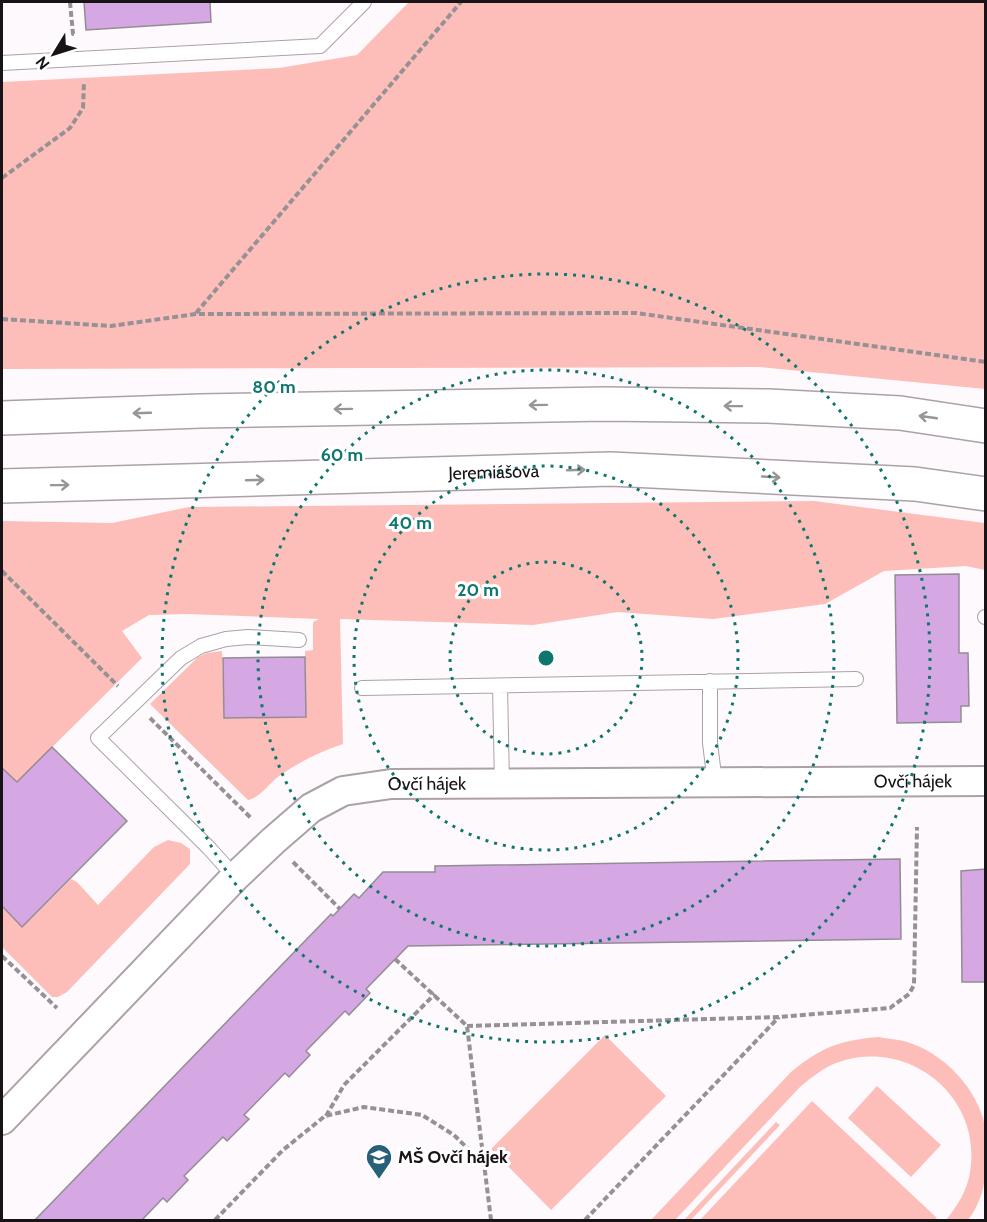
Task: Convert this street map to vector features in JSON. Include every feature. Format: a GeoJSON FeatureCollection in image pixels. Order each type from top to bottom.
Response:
{"type":"FeatureCollection","features":[{"type":"Feature","properties":{"kind":"main road"},"geometry":{"type":"LineString","coordinates":[[2,418],[201,411],[605,404],[768,406],[900,413],[986,426]]}},
{"type":"Feature","properties":{"kind":"main road","name":"Jeremiášova"},"geometry":{"type":"LineString","coordinates":[[2,486],[611,469],[915,484],[986,494]]}},
{"type":"Feature","properties":{"kind":"street","name":"Ovčí hájek"},"geometry":{"type":"LineString","coordinates":[[2,1120],[235,877],[311,808],[343,791],[390,784],[986,781]]}},
{"type":"Feature","properties":{"kind":"lane"},"geometry":{"type":"LineString","coordinates":[[2,63],[320,46],[364,2]]}},
{"type":"Feature","properties":{"kind":"lane"},"geometry":{"type":"LineString","coordinates":[[235,877],[209,848],[98,738],[181,658],[201,645],[248,637],[299,640]]}},
{"type":"Feature","properties":{"kind":"lane"},"geometry":{"type":"LineString","coordinates":[[362,688],[856,679]]}},
{"type":"Feature","properties":{"kind":"lane"},"geometry":{"type":"LineString","coordinates":[[710,681],[710,743],[715,783]]}},
{"type":"Feature","properties":{"kind":"lane"},"geometry":{"type":"LineString","coordinates":[[500,686],[502,784]]}},
{"type":"Feature","properties":{"kind":"path"},"geometry":{"type":"LineString","coordinates":[[196,314],[461,2]]}},
{"type":"Feature","properties":{"kind":"path"},"geometry":{"type":"LineString","coordinates":[[2,178],[70,128],[83,108],[84,80]]}},
{"type":"Feature","properties":{"kind":"path"},"geometry":{"type":"LineString","coordinates":[[2,319],[111,326],[196,314],[636,313],[986,362]]}},
{"type":"Feature","properties":{"kind":"path"},"geometry":{"type":"LineString","coordinates":[[2,571],[123,691]]}},
{"type":"Feature","properties":{"kind":"path"},"geometry":{"type":"LineString","coordinates":[[143,711],[252,819]]}},
{"type":"Feature","properties":{"kind":"path"},"geometry":{"type":"LineString","coordinates":[[467,1026],[779,1017],[890,1008],[909,994],[914,985],[917,827]]}},
{"type":"Feature","properties":{"kind":"path"},"geometry":{"type":"LineString","coordinates":[[286,855],[340,909]]}},
{"type":"Feature","properties":{"kind":"path"},"geometry":{"type":"LineString","coordinates":[[2,956],[57,1008]]}},
{"type":"Feature","properties":{"kind":"path"},"geometry":{"type":"LineString","coordinates":[[395,959],[467,1026],[491,1221]]}},
{"type":"Feature","properties":{"kind":"path"},"geometry":{"type":"LineString","coordinates":[[215,1221],[282,1150],[326,1116],[344,1085],[435,994]]}},
{"type":"Feature","properties":{"kind":"path"},"geometry":{"type":"LineString","coordinates":[[585,1221],[779,1017]]}},
{"type":"Feature","properties":{"kind":"path"},"geometry":{"type":"LineString","coordinates":[[326,1116],[364,1107],[422,1116],[454,1136],[484,1165]]}},
{"type":"Feature","properties":{"kind":"shaded area"},"geometry":{"type":"Polygon","coordinates":[[[409,2],[985,2],[985,389],[759,367],[2,369],[2,82],[279,68],[357,55],[409,2]]]}},
{"type":"Feature","properties":{"kind":"shaded area"},"geometry":{"type":"Polygon","coordinates":[[[814,501],[985,523],[985,570],[966,566],[884,571],[825,604],[713,619],[618,612],[533,625],[340,619],[343,744],[297,765],[278,777],[258,796],[248,800],[150,704],[198,657],[222,651],[224,718],[306,717],[305,651],[313,650],[313,622],[319,619],[187,614],[149,615],[122,631],[142,658],[17,782],[2,768],[2,521],[112,523],[189,507],[814,501]]]}},
{"type":"Feature","properties":{"kind":"shaded area"},"geometry":{"type":"Polygon","coordinates":[[[168,840],[181,843],[190,849],[190,864],[67,992],[58,997],[52,997],[2,947],[2,907],[22,927],[71,879],[77,882],[98,905],[154,847],[168,840]]]}},
{"type":"Feature","properties":{"kind":"shaded area"},"geometry":{"type":"Polygon","coordinates":[[[605,1035],[666,1096],[551,1210],[491,1149],[605,1035]]]}},
{"type":"Feature","properties":{"kind":"shaded area"},"geometry":{"type":"Polygon","coordinates":[[[879,1037],[907,1042],[932,1053],[964,1082],[978,1105],[986,1133],[985,1176],[980,1199],[968,1220],[946,1220],[961,1198],[970,1172],[971,1145],[965,1120],[953,1098],[936,1080],[915,1066],[891,1059],[865,1057],[839,1062],[814,1076],[800,1087],[675,1220],[651,1220],[791,1072],[812,1056],[832,1046],[853,1040],[879,1037]]]}},
{"type":"Feature","properties":{"kind":"shaded area"},"geometry":{"type":"Polygon","coordinates":[[[877,1086],[941,1145],[911,1177],[848,1118],[877,1086]]]}},
{"type":"Feature","properties":{"kind":"shaded area"},"geometry":{"type":"Polygon","coordinates":[[[812,1101],[937,1218],[934,1220],[700,1220],[812,1101]]]}},
{"type":"Feature","properties":{"kind":"shaded area"},"geometry":{"type":"Polygon","coordinates":[[[776,1122],[780,1125],[691,1220],[684,1220],[776,1122]]]}},
{"type":"Feature","properties":{"kind":"building"},"geometry":{"type":"Polygon","coordinates":[[[84,2],[210,2],[211,22],[86,30],[84,2]]]}},
{"type":"Feature","properties":{"kind":"building"},"geometry":{"type":"Polygon","coordinates":[[[959,574],[959,653],[968,653],[969,706],[961,706],[961,722],[897,723],[895,575],[959,574]]]}},
{"type":"Feature","properties":{"kind":"building"},"geometry":{"type":"Polygon","coordinates":[[[305,657],[306,717],[224,718],[223,658],[305,657]]]}},
{"type":"Feature","properties":{"kind":"building"},"geometry":{"type":"Polygon","coordinates":[[[52,747],[127,821],[22,927],[2,906],[2,768],[17,782],[52,747]]]}},
{"type":"Feature","properties":{"kind":"building"},"geometry":{"type":"Polygon","coordinates":[[[900,859],[901,939],[408,946],[366,989],[370,993],[349,1015],[345,1011],[306,1051],[310,1055],[289,1077],[285,1073],[244,1115],[249,1119],[227,1141],[223,1137],[184,1176],[188,1180],[167,1202],[163,1198],[141,1221],[34,1221],[331,914],[333,916],[354,894],[359,898],[383,872],[435,872],[435,866],[900,859]]]}},
{"type":"Feature","properties":{"kind":"building"},"geometry":{"type":"Polygon","coordinates":[[[986,869],[986,982],[962,982],[961,871],[986,869]]]}},
{"type":"Feature","properties":{"kind":"place","name":"MŠ Ovčí hájek"},"geometry":{"type":"Point","coordinates":[379,1180]}}]}
